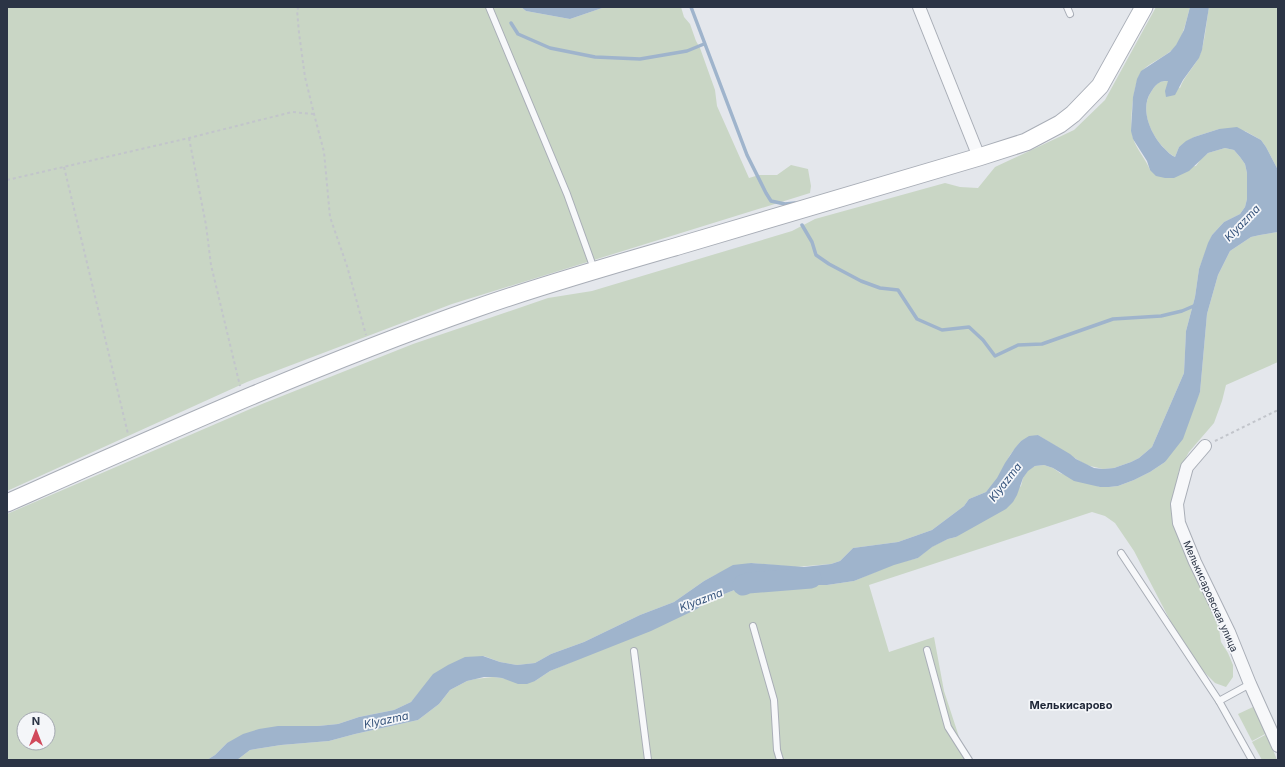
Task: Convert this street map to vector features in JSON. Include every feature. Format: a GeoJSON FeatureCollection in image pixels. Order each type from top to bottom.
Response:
{"type":"FeatureCollection","features":[{"type":"Feature","properties":{"kind":"street"},"geometry":{"type":"LineString","coordinates":[[919,7],[979,157]]}},
{"type":"Feature","properties":{"kind":"street"},"geometry":{"type":"LineString","coordinates":[[7,503],[243,399],[370,347],[478,308],[595,270],[1026,142],[1060,124],[1073,114],[1100,86],[1144,7]]}},
{"type":"Feature","properties":{"kind":"street","name":"Мелькисаровская улица"},"geometry":{"type":"LineString","coordinates":[[1205,446],[1187,467],[1177,504],[1179,523],[1195,562],[1229,632],[1250,684],[1278,746]]}},
{"type":"Feature","properties":{"kind":"lane"},"geometry":{"type":"LineString","coordinates":[[489,7],[564,187],[595,270]]}},
{"type":"Feature","properties":{"kind":"lane"},"geometry":{"type":"LineString","coordinates":[[1068,7],[1070,14]]}},
{"type":"Feature","properties":{"kind":"lane"},"geometry":{"type":"LineString","coordinates":[[1121,553],[1219,701],[1252,760]]}},
{"type":"Feature","properties":{"kind":"lane"},"geometry":{"type":"LineString","coordinates":[[753,626],[774,700],[777,750],[780,760]]}},
{"type":"Feature","properties":{"kind":"lane"},"geometry":{"type":"LineString","coordinates":[[927,650],[948,727],[969,760]]}},
{"type":"Feature","properties":{"kind":"lane"},"geometry":{"type":"LineString","coordinates":[[634,651],[648,760]]}},
{"type":"Feature","properties":{"kind":"lane"},"geometry":{"type":"LineString","coordinates":[[1219,701],[1250,684]]}},
{"type":"Feature","properties":{"kind":"path"},"geometry":{"type":"LineString","coordinates":[[299,7],[297,10],[305,77],[324,152],[330,217],[347,266],[370,347]]}},
{"type":"Feature","properties":{"kind":"path"},"geometry":{"type":"LineString","coordinates":[[7,180],[189,138],[292,112],[314,114]]}},
{"type":"Feature","properties":{"kind":"path"},"geometry":{"type":"LineString","coordinates":[[189,138],[206,225],[211,265],[243,399]]}},
{"type":"Feature","properties":{"kind":"path"},"geometry":{"type":"LineString","coordinates":[[64,167],[132,447]]}},
{"type":"Feature","properties":{"kind":"path"},"geometry":{"type":"LineString","coordinates":[[1205,446],[1278,410]]}},
{"type":"Feature","properties":{"kind":"green space"},"geometry":{"type":"Polygon","coordinates":[[[7,7],[521,7],[526,11],[570,19],[605,7],[681,7],[684,17],[690,24],[700,48],[715,90],[717,106],[749,178],[759,175],[777,175],[791,165],[808,169],[811,186],[810,193],[452,304],[247,382],[7,491],[7,7]]]}},
{"type":"Feature","properties":{"kind":"green space"},"geometry":{"type":"Polygon","coordinates":[[[1156,7],[1190,7],[1183,33],[1175,47],[1143,70],[1140,75],[1134,92],[1131,123],[1133,138],[1150,170],[1196,166],[1208,153],[1225,148],[1234,150],[1245,164],[1247,173],[1247,199],[1245,207],[1240,214],[1224,222],[1212,235],[1199,269],[1195,297],[1186,331],[1184,373],[1152,447],[1139,458],[1114,468],[1103,469],[1086,465],[1038,435],[1021,441],[1010,455],[998,478],[986,492],[969,499],[964,506],[932,530],[898,542],[853,548],[840,561],[831,564],[795,567],[751,563],[717,574],[704,581],[674,602],[640,615],[584,642],[551,654],[535,663],[517,665],[500,662],[484,656],[422,689],[411,702],[394,710],[359,717],[338,724],[318,726],[227,743],[215,755],[207,760],[7,760],[7,514],[262,404],[413,344],[548,298],[592,291],[792,231],[815,219],[945,183],[960,187],[978,188],[995,167],[1074,130],[1105,100],[1156,7]]]}},
{"type":"Feature","properties":{"kind":"green space"},"geometry":{"type":"Polygon","coordinates":[[[1209,7],[1278,7],[1278,170],[1261,140],[1245,131],[1219,129],[1194,137],[1179,147],[1175,157],[1161,145],[1155,137],[1147,119],[1147,100],[1158,83],[1169,81],[1180,88],[1198,59],[1204,41],[1209,7]]]}},
{"type":"Feature","properties":{"kind":"green space"},"geometry":{"type":"Polygon","coordinates":[[[1278,232],[1278,362],[1226,385],[1214,423],[1189,452],[1179,470],[1171,509],[1175,523],[1219,629],[1221,642],[1233,665],[1233,677],[1226,687],[1215,683],[1189,657],[1134,551],[1115,523],[1105,516],[1092,512],[869,585],[889,652],[934,637],[944,691],[960,740],[973,760],[237,760],[250,750],[281,745],[329,741],[418,720],[439,704],[450,690],[467,681],[493,677],[510,680],[535,681],[550,671],[697,609],[709,600],[742,587],[775,580],[784,580],[800,585],[827,585],[854,581],[894,564],[918,558],[931,547],[956,537],[1021,486],[1023,478],[1028,470],[1035,466],[1044,465],[1053,468],[1060,473],[1100,487],[1118,486],[1150,472],[1165,462],[1200,392],[1207,314],[1218,275],[1230,251],[1251,237],[1278,232]]]}},
{"type":"Feature","properties":{"kind":"green space"},"geometry":{"type":"Polygon","coordinates":[[[1253,707],[1267,733],[1252,741],[1238,714],[1253,707]]]}},
{"type":"Feature","properties":{"kind":"green space"},"geometry":{"type":"Polygon","coordinates":[[[1267,734],[1277,760],[1262,760],[1252,742],[1267,734]]]}},
{"type":"Feature","properties":{"kind":"water"},"geometry":{"type":"Polygon","coordinates":[[[521,7],[605,7],[570,19],[526,11],[521,7]]]}},
{"type":"Feature","properties":{"kind":"water"},"geometry":{"type":"Polygon","coordinates":[[[1190,7],[1209,7],[1202,50],[1199,58],[1183,80],[1175,95],[1166,97],[1165,91],[1168,81],[1160,82],[1156,85],[1147,100],[1147,118],[1155,137],[1168,152],[1175,157],[1179,147],[1186,141],[1219,129],[1237,127],[1261,140],[1278,170],[1278,232],[1251,237],[1230,251],[1218,275],[1207,314],[1200,392],[1183,439],[1165,462],[1134,480],[1118,486],[1109,487],[1100,487],[1074,481],[1053,468],[1044,465],[1035,466],[1028,471],[1023,478],[1017,495],[1006,509],[956,537],[948,539],[932,547],[918,558],[894,565],[854,581],[827,585],[800,585],[784,580],[775,580],[742,587],[709,600],[697,609],[651,631],[550,671],[535,681],[527,684],[518,684],[502,678],[493,677],[484,677],[467,681],[450,690],[439,704],[418,720],[329,741],[281,745],[250,750],[237,760],[207,760],[215,755],[227,743],[243,734],[259,729],[278,726],[318,726],[338,724],[359,717],[394,710],[411,702],[433,674],[465,657],[483,656],[500,662],[517,665],[535,663],[551,654],[584,642],[640,615],[674,602],[704,581],[733,565],[751,563],[804,567],[831,564],[840,561],[853,548],[898,542],[932,530],[964,506],[969,499],[986,492],[997,478],[1015,448],[1021,441],[1029,436],[1038,435],[1076,459],[1094,468],[1114,468],[1139,458],[1152,447],[1184,373],[1186,331],[1195,297],[1199,269],[1208,243],[1212,235],[1224,222],[1240,214],[1245,207],[1247,199],[1247,173],[1245,164],[1234,150],[1225,148],[1208,153],[1189,171],[1174,178],[1165,178],[1156,176],[1150,170],[1147,161],[1133,139],[1131,131],[1133,97],[1137,79],[1141,71],[1170,52],[1176,45],[1184,30],[1190,7]]]}},
{"type":"Feature","properties":{"kind":"waterway"},"geometry":{"type":"LineString","coordinates":[[691,7],[747,155],[766,193],[771,201],[785,204],[795,203]]}},
{"type":"Feature","properties":{"kind":"waterway"},"geometry":{"type":"LineString","coordinates":[[511,23],[518,34],[550,48],[595,57],[640,59],[687,51],[704,44]]}},
{"type":"Feature","properties":{"kind":"waterway"},"geometry":{"type":"LineString","coordinates":[[802,225],[812,242],[816,255],[829,264],[861,281],[880,288],[898,290],[917,319],[942,330],[969,327],[983,340],[995,356],[1018,345],[1042,344],[1113,319],[1161,316],[1182,311],[1196,305]]}},
{"type":"Feature","properties":{"kind":"waterway","name":"Klyazma"},"geometry":{"type":"LineString","coordinates":[[743,585],[748,583],[811,578]]}},
{"type":"Feature","properties":{"kind":"district","name":"Мелькисарово"},"geometry":{"type":"Point","coordinates":[1071,705]}}]}
